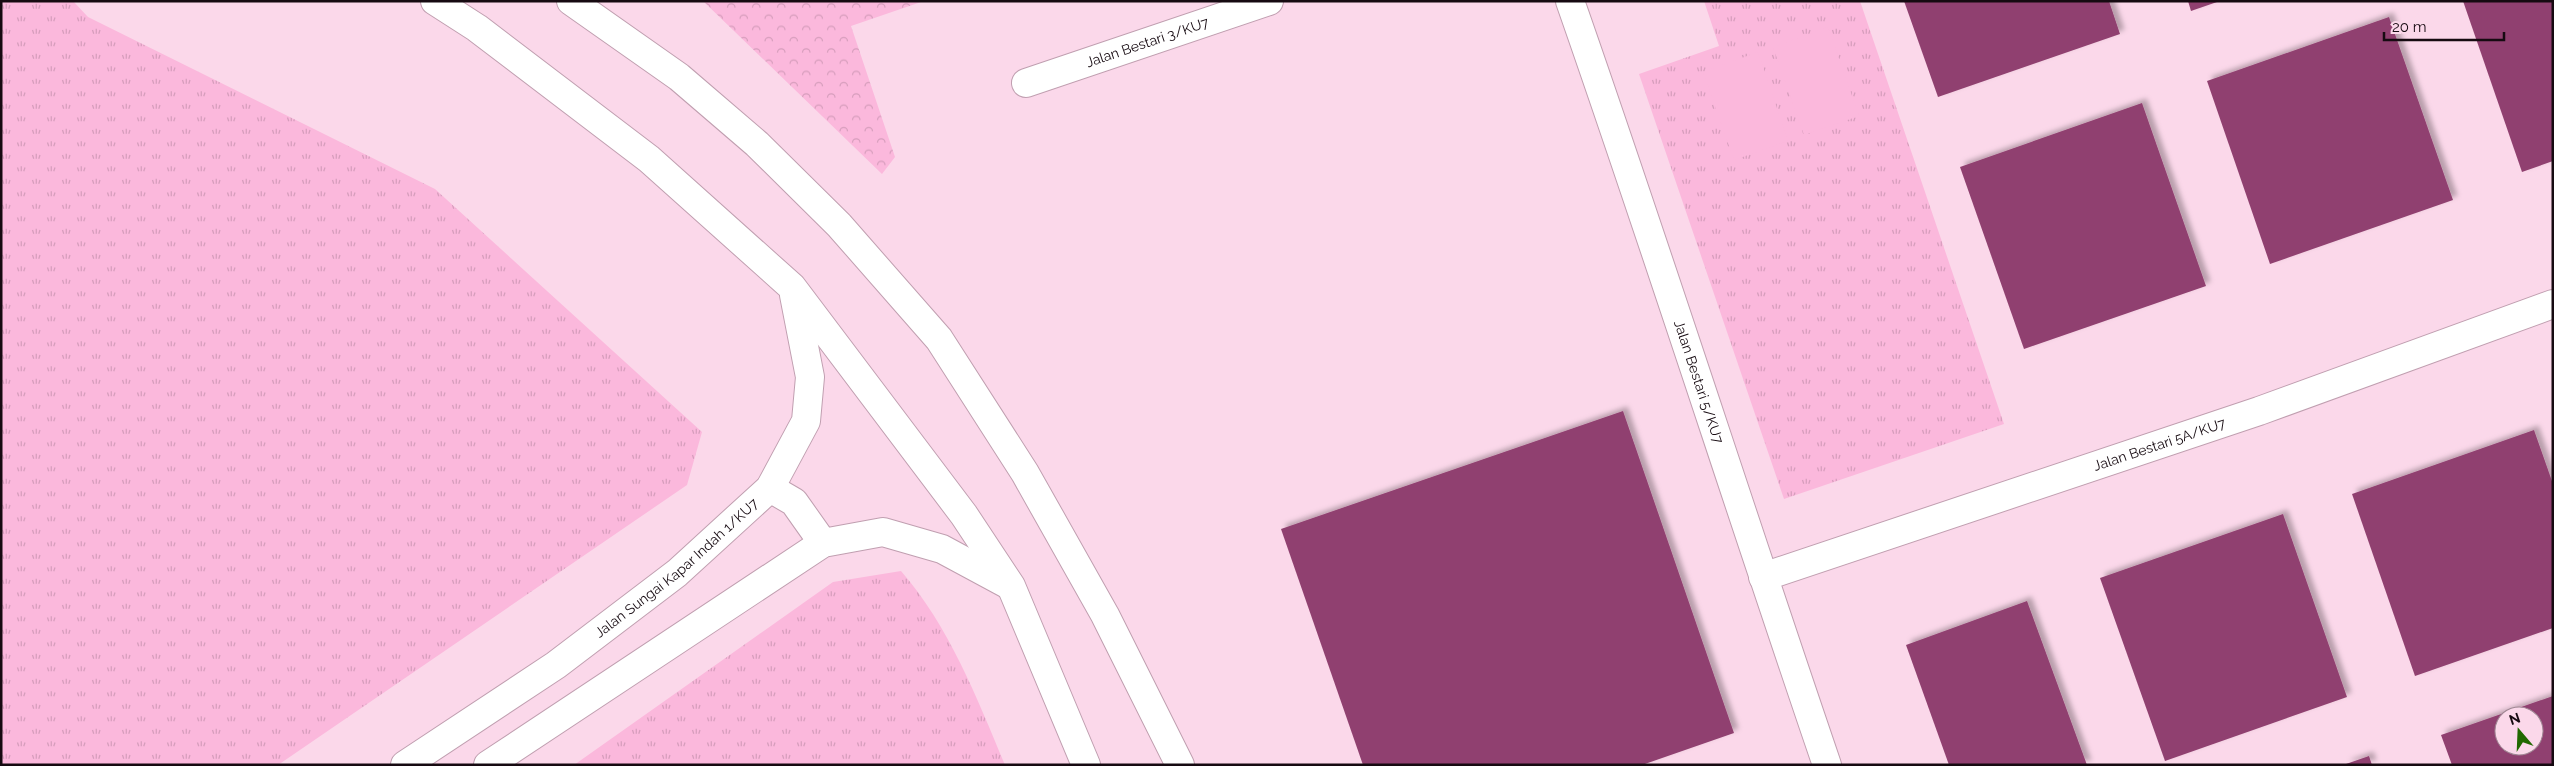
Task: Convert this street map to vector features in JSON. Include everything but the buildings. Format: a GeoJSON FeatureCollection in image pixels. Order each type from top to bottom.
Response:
{"type":"FeatureCollection","features":[{"type":"Feature","properties":{"kind":"street"},"geometry":{"type":"LineString","coordinates":[[435,1],[477,28],[649,159],[792,287],[964,515],[1010,586],[1086,765]]}},
{"type":"Feature","properties":{"kind":"street"},"geometry":{"type":"LineString","coordinates":[[571,1],[679,77],[757,144],[839,225],[940,339],[1025,473],[1105,614],[1180,765]]}},
{"type":"Feature","properties":{"kind":"street","name":"Jalan Bestari 3/KU7"},"geometry":{"type":"LineString","coordinates":[[1026,83],[1269,1]]}},
{"type":"Feature","properties":{"kind":"street","name":"Jalan Bestari 5/KU7"},"geometry":{"type":"LineString","coordinates":[[1570,1],[1652,235],[1763,578],[1827,765]]}},
{"type":"Feature","properties":{"kind":"street","name":"Jalan Sungai Kapar Indah 1/KU7"},"geometry":{"type":"LineString","coordinates":[[405,765],[556,665],[676,573],[770,488],[806,421],[810,377],[792,287]]}},
{"type":"Feature","properties":{"kind":"street","name":"Jalan Bestari 5A/KU7"},"geometry":{"type":"LineString","coordinates":[[1763,578],[2241,417],[2553,304]]}},
{"type":"Feature","properties":{"kind":"street"},"geometry":{"type":"LineString","coordinates":[[770,488],[794,502],[813,526],[823,543]]}},
{"type":"Feature","properties":{"kind":"street"},"geometry":{"type":"LineString","coordinates":[[488,765],[823,543],[883,532],[942,549],[1010,586]]}},
{"type":"Feature","properties":{"kind":"green space"},"geometry":{"type":"Polygon","coordinates":[[[1,1],[73,1],[88,17],[435,189],[702,432],[687,485],[278,765],[1,765],[1,1]]]}},
{"type":"Feature","properties":{"kind":"green space"},"geometry":{"type":"Polygon","coordinates":[[[703,1],[924,1],[851,26],[895,157],[882,174],[703,1]]]}},
{"type":"Feature","properties":{"kind":"green space"},"geometry":{"type":"Polygon","coordinates":[[[1704,1],[1860,1],[2004,424],[1784,499],[1639,74],[1719,46],[1704,1]]]}},
{"type":"Feature","properties":{"kind":"green space"},"geometry":{"type":"Polygon","coordinates":[[[1828,27],[1859,116],[1804,135],[1773,47],[1828,27]]]}},
{"type":"Feature","properties":{"kind":"green space"},"geometry":{"type":"Polygon","coordinates":[[[1758,52],[1788,141],[1734,160],[1703,72],[1758,52]]]}},
{"type":"Feature","properties":{"kind":"green space"},"geometry":{"type":"Polygon","coordinates":[[[901,571],[934,615],[948,639],[961,664],[1005,765],[574,765],[833,582],[901,571]]]}}]}
